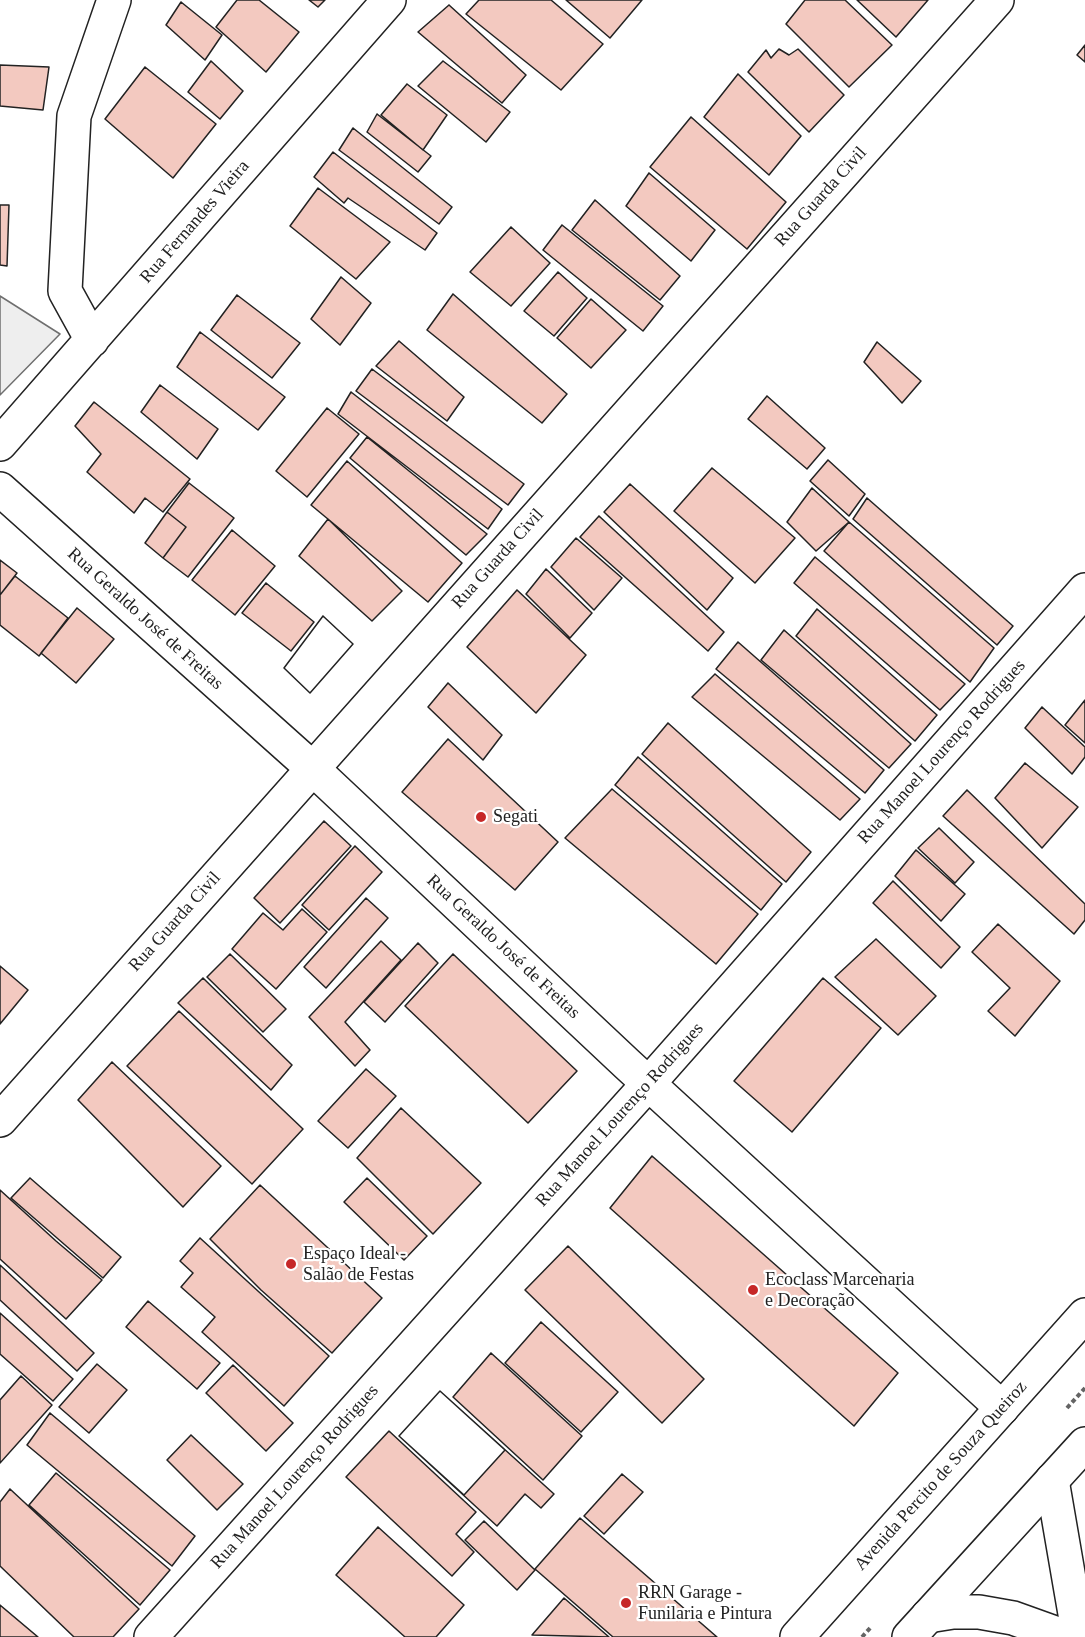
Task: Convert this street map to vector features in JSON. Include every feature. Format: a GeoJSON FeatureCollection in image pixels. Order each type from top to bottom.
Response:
{"type":"FeatureCollection","features":[{"type":"Feature","properties":{"kind":"street"},"geometry":{"type":"LineString","coordinates":[[92,340],[65,291],[74,116],[114,0]]}},
{"type":"Feature","properties":{"kind":"street","name":"Rua Fernandes Vieira"},"geometry":{"type":"LineString","coordinates":[[0,444],[389,0]]}},
{"type":"Feature","properties":{"kind":"street","name":"Rua Guarda Civil"},"geometry":{"type":"LineString","coordinates":[[0,1120],[997,0]]}},
{"type":"Feature","properties":{"kind":"street","name":"Rua Geraldo José de Freitas"},"geometry":{"type":"LineString","coordinates":[[0,489],[312,768],[648,1084],[1002,1408]]}},
{"type":"Feature","properties":{"kind":"street","name":"Rua Manoel Lourenço Rodrigues"},"geometry":{"type":"LineString","coordinates":[[151,1637],[648,1084],[1085,591]]}},
{"type":"Feature","properties":{"kind":"street","name":"Avenida Percito de Souza Queiroz"},"geometry":{"type":"LineString","coordinates":[[797,1637],[1085,1315]]}},
{"type":"Feature","properties":{"kind":"street"},"geometry":{"type":"LineString","coordinates":[[919,1626],[1085,1444]]}},
{"type":"Feature","properties":{"kind":"street"},"geometry":{"type":"LineString","coordinates":[[1052,1480],[1079,1637]]}},
{"type":"Feature","properties":{"kind":"street"},"geometry":{"type":"LineString","coordinates":[[919,1626],[953,1612],[979,1612],[1012,1618],[1066,1637]]}},
{"type":"Feature","properties":{"kind":"shaded area"},"geometry":{"type":"Polygon","coordinates":[[[0,296],[60,334],[0,395],[0,296]]]}},
{"type":"Feature","properties":{"kind":"building"},"geometry":{"type":"Polygon","coordinates":[[[237,0],[259,0],[299,32],[266,72],[216,27],[237,0]]]}},
{"type":"Feature","properties":{"kind":"building"},"geometry":{"type":"Polygon","coordinates":[[[309,0],[325,0],[318,7],[309,0]]]}},
{"type":"Feature","properties":{"kind":"building"},"geometry":{"type":"Polygon","coordinates":[[[479,0],[551,0],[603,44],[561,90],[466,14],[479,0]]]}},
{"type":"Feature","properties":{"kind":"building"},"geometry":{"type":"Polygon","coordinates":[[[566,0],[642,0],[610,38],[566,0]]]}},
{"type":"Feature","properties":{"kind":"building"},"geometry":{"type":"Polygon","coordinates":[[[805,0],[845,0],[892,45],[849,87],[786,24],[805,0]]]}},
{"type":"Feature","properties":{"kind":"building"},"geometry":{"type":"Polygon","coordinates":[[[857,0],[928,0],[896,37],[857,0]]]}},
{"type":"Feature","properties":{"kind":"building"},"geometry":{"type":"Polygon","coordinates":[[[181,2],[222,35],[205,60],[166,25],[181,2]]]}},
{"type":"Feature","properties":{"kind":"building"},"geometry":{"type":"Polygon","coordinates":[[[449,5],[526,75],[502,103],[418,32],[449,5]]]}},
{"type":"Feature","properties":{"kind":"building"},"geometry":{"type":"Polygon","coordinates":[[[1085,45],[1085,62],[1077,55],[1085,45]]]}},
{"type":"Feature","properties":{"kind":"building"},"geometry":{"type":"Polygon","coordinates":[[[779,49],[789,55],[798,49],[844,95],[809,132],[748,72],[766,50],[771,58],[779,49]]]}},
{"type":"Feature","properties":{"kind":"building"},"geometry":{"type":"Polygon","coordinates":[[[211,61],[243,91],[220,119],[188,92],[211,61]]]}},
{"type":"Feature","properties":{"kind":"building"},"geometry":{"type":"Polygon","coordinates":[[[443,61],[510,112],[486,142],[418,86],[443,61]]]}},
{"type":"Feature","properties":{"kind":"building"},"geometry":{"type":"Polygon","coordinates":[[[0,65],[49,67],[43,110],[0,106],[0,65]]]}},
{"type":"Feature","properties":{"kind":"building"},"geometry":{"type":"Polygon","coordinates":[[[145,67],[216,124],[173,178],[105,119],[145,67]]]}},
{"type":"Feature","properties":{"kind":"building"},"geometry":{"type":"Polygon","coordinates":[[[738,74],[801,136],[769,175],[704,117],[738,74]]]}},
{"type":"Feature","properties":{"kind":"building"},"geometry":{"type":"Polygon","coordinates":[[[407,84],[447,115],[423,150],[381,115],[407,84]]]}},
{"type":"Feature","properties":{"kind":"building"},"geometry":{"type":"Polygon","coordinates":[[[377,114],[431,156],[418,172],[367,132],[377,114]]]}},
{"type":"Feature","properties":{"kind":"building"},"geometry":{"type":"Polygon","coordinates":[[[691,117],[786,202],[747,249],[650,167],[691,117]]]}},
{"type":"Feature","properties":{"kind":"building"},"geometry":{"type":"Polygon","coordinates":[[[353,128],[452,207],[439,224],[339,150],[353,128]]]}},
{"type":"Feature","properties":{"kind":"building"},"geometry":{"type":"Polygon","coordinates":[[[333,152],[437,233],[425,250],[348,198],[344,203],[314,177],[333,152]]]}},
{"type":"Feature","properties":{"kind":"building"},"geometry":{"type":"Polygon","coordinates":[[[649,173],[715,230],[691,261],[626,206],[649,173]]]}},
{"type":"Feature","properties":{"kind":"building"},"geometry":{"type":"Polygon","coordinates":[[[318,188],[390,242],[356,279],[290,226],[318,188]]]}},
{"type":"Feature","properties":{"kind":"building"},"geometry":{"type":"Polygon","coordinates":[[[595,200],[680,276],[660,300],[572,230],[595,200]]]}},
{"type":"Feature","properties":{"kind":"building"},"geometry":{"type":"Polygon","coordinates":[[[0,205],[9,205],[7,266],[0,265],[0,205]]]}},
{"type":"Feature","properties":{"kind":"building"},"geometry":{"type":"Polygon","coordinates":[[[562,225],[663,306],[643,331],[543,250],[562,225]]]}},
{"type":"Feature","properties":{"kind":"building"},"geometry":{"type":"Polygon","coordinates":[[[511,227],[550,263],[511,306],[470,272],[511,227]]]}},
{"type":"Feature","properties":{"kind":"building"},"geometry":{"type":"Polygon","coordinates":[[[558,272],[587,298],[554,336],[524,311],[558,272]]]}},
{"type":"Feature","properties":{"kind":"building"},"geometry":{"type":"Polygon","coordinates":[[[341,277],[371,303],[340,345],[311,319],[341,277]]]}},
{"type":"Feature","properties":{"kind":"building"},"geometry":{"type":"Polygon","coordinates":[[[453,294],[567,394],[542,423],[427,330],[453,294]]]}},
{"type":"Feature","properties":{"kind":"building"},"geometry":{"type":"Polygon","coordinates":[[[237,295],[300,343],[272,378],[211,330],[237,295]]]}},
{"type":"Feature","properties":{"kind":"building"},"geometry":{"type":"Polygon","coordinates":[[[591,299],[626,330],[591,368],[557,338],[591,299]]]}},
{"type":"Feature","properties":{"kind":"building"},"geometry":{"type":"Polygon","coordinates":[[[200,332],[285,397],[258,430],[177,367],[200,332]]]}},
{"type":"Feature","properties":{"kind":"building"},"geometry":{"type":"Polygon","coordinates":[[[399,341],[464,397],[447,421],[376,366],[399,341]]]}},
{"type":"Feature","properties":{"kind":"building"},"geometry":{"type":"Polygon","coordinates":[[[877,342],[921,381],[902,403],[864,362],[877,342]]]}},
{"type":"Feature","properties":{"kind":"building"},"geometry":{"type":"Polygon","coordinates":[[[372,369],[524,484],[508,505],[356,391],[372,369]]]}},
{"type":"Feature","properties":{"kind":"building"},"geometry":{"type":"Polygon","coordinates":[[[160,385],[218,429],[197,459],[141,412],[160,385]]]}},
{"type":"Feature","properties":{"kind":"building"},"geometry":{"type":"Polygon","coordinates":[[[351,392],[502,509],[488,529],[338,414],[351,392]]]}},
{"type":"Feature","properties":{"kind":"building"},"geometry":{"type":"Polygon","coordinates":[[[767,396],[825,448],[807,469],[748,419],[767,396]]]}},
{"type":"Feature","properties":{"kind":"building"},"geometry":{"type":"Polygon","coordinates":[[[94,402],[190,479],[163,512],[145,498],[134,513],[87,472],[101,454],[75,426],[94,402]]]}},
{"type":"Feature","properties":{"kind":"building"},"geometry":{"type":"Polygon","coordinates":[[[327,408],[359,434],[307,497],[276,471],[327,408]]]}},
{"type":"Feature","properties":{"kind":"building"},"geometry":{"type":"Polygon","coordinates":[[[367,437],[487,534],[466,555],[350,458],[367,437]]]}},
{"type":"Feature","properties":{"kind":"building"},"geometry":{"type":"Polygon","coordinates":[[[828,460],[865,494],[849,516],[810,481],[828,460]]]}},
{"type":"Feature","properties":{"kind":"building"},"geometry":{"type":"Polygon","coordinates":[[[347,461],[462,563],[428,602],[311,505],[347,461]]]}},
{"type":"Feature","properties":{"kind":"building"},"geometry":{"type":"Polygon","coordinates":[[[712,468],[795,538],[755,583],[674,511],[712,468]]]}},
{"type":"Feature","properties":{"kind":"building"},"geometry":{"type":"Polygon","coordinates":[[[189,483],[234,518],[188,577],[163,558],[186,527],[167,512],[189,483]]]}},
{"type":"Feature","properties":{"kind":"building"},"geometry":{"type":"Polygon","coordinates":[[[630,484],[733,578],[707,610],[604,512],[630,484]]]}},
{"type":"Feature","properties":{"kind":"building"},"geometry":{"type":"Polygon","coordinates":[[[812,488],[849,522],[816,551],[787,522],[812,488]]]}},
{"type":"Feature","properties":{"kind":"building"},"geometry":{"type":"Polygon","coordinates":[[[867,498],[1013,626],[997,645],[853,519],[867,498]]]}},
{"type":"Feature","properties":{"kind":"building"},"geometry":{"type":"Polygon","coordinates":[[[167,512],[186,527],[163,558],[145,543],[167,512]]]}},
{"type":"Feature","properties":{"kind":"building"},"geometry":{"type":"Polygon","coordinates":[[[599,516],[724,632],[708,651],[580,537],[599,516]]]}},
{"type":"Feature","properties":{"kind":"building"},"geometry":{"type":"Polygon","coordinates":[[[328,519],[402,591],[372,621],[299,556],[328,519]]]}},
{"type":"Feature","properties":{"kind":"building"},"geometry":{"type":"Polygon","coordinates":[[[849,522],[994,648],[970,682],[824,551],[849,522]]]}},
{"type":"Feature","properties":{"kind":"building"},"geometry":{"type":"Polygon","coordinates":[[[232,530],[275,566],[235,615],[192,580],[232,530]]]}},
{"type":"Feature","properties":{"kind":"building"},"geometry":{"type":"Polygon","coordinates":[[[576,538],[622,578],[594,610],[551,567],[576,538]]]}},
{"type":"Feature","properties":{"kind":"building"},"geometry":{"type":"Polygon","coordinates":[[[815,557],[965,684],[940,710],[794,583],[815,557]]]}},
{"type":"Feature","properties":{"kind":"building"},"geometry":{"type":"Polygon","coordinates":[[[0,560],[17,573],[0,595],[0,560]]]}},
{"type":"Feature","properties":{"kind":"building"},"geometry":{"type":"Polygon","coordinates":[[[546,569],[592,613],[570,638],[526,594],[546,569]]]}},
{"type":"Feature","properties":{"kind":"building"},"geometry":{"type":"Polygon","coordinates":[[[15,576],[68,618],[39,656],[0,625],[0,595],[15,576]]]}},
{"type":"Feature","properties":{"kind":"building"},"geometry":{"type":"Polygon","coordinates":[[[266,583],[314,622],[291,651],[242,613],[266,583]]]}},
{"type":"Feature","properties":{"kind":"building"},"geometry":{"type":"Polygon","coordinates":[[[517,590],[586,655],[536,713],[467,647],[517,590]]]}},
{"type":"Feature","properties":{"kind":"building"},"geometry":{"type":"Polygon","coordinates":[[[77,608],[114,639],[76,683],[41,653],[77,608]]]}},
{"type":"Feature","properties":{"kind":"building"},"geometry":{"type":"Polygon","coordinates":[[[817,609],[937,715],[915,741],[796,636],[817,609]]]}},
{"type":"Feature","properties":{"kind":"building"},"geometry":{"type":"Polygon","coordinates":[[[323,616],[353,644],[310,693],[284,668],[323,616]]]}},
{"type":"Feature","properties":{"kind":"building"},"geometry":{"type":"Polygon","coordinates":[[[323,616],[353,644],[310,693],[284,668],[323,616]]]}},
{"type":"Feature","properties":{"kind":"building"},"geometry":{"type":"Polygon","coordinates":[[[784,630],[911,744],[889,768],[761,660],[784,630]]]}},
{"type":"Feature","properties":{"kind":"building"},"geometry":{"type":"Polygon","coordinates":[[[738,642],[884,770],[865,793],[716,669],[738,642]]]}},
{"type":"Feature","properties":{"kind":"building"},"geometry":{"type":"Polygon","coordinates":[[[715,674],[860,799],[840,820],[692,697],[715,674]]]}},
{"type":"Feature","properties":{"kind":"building"},"geometry":{"type":"Polygon","coordinates":[[[448,683],[502,735],[483,760],[428,707],[448,683]]]}},
{"type":"Feature","properties":{"kind":"building"},"geometry":{"type":"Polygon","coordinates":[[[1085,700],[1085,743],[1065,725],[1085,700]]]}},
{"type":"Feature","properties":{"kind":"building"},"geometry":{"type":"Polygon","coordinates":[[[1042,707],[1085,747],[1085,757],[1072,774],[1025,728],[1042,707]]]}},
{"type":"Feature","properties":{"kind":"building"},"geometry":{"type":"Polygon","coordinates":[[[668,723],[811,852],[786,882],[642,754],[668,723]]]}},
{"type":"Feature","properties":{"kind":"building","name":"Segati"},"geometry":{"type":"Polygon","coordinates":[[[448,739],[558,842],[515,890],[402,792],[448,739]]]}},
{"type":"Feature","properties":{"kind":"building"},"geometry":{"type":"Polygon","coordinates":[[[638,757],[782,884],[761,910],[615,785],[638,757]]]}},
{"type":"Feature","properties":{"kind":"building"},"geometry":{"type":"Polygon","coordinates":[[[1025,763],[1078,807],[1042,848],[995,798],[1025,763]]]}},
{"type":"Feature","properties":{"kind":"building"},"geometry":{"type":"Polygon","coordinates":[[[612,789],[758,914],[716,964],[565,838],[612,789]]]}},
{"type":"Feature","properties":{"kind":"building"},"geometry":{"type":"Polygon","coordinates":[[[967,790],[1085,904],[1085,920],[1074,934],[943,816],[967,790]]]}},
{"type":"Feature","properties":{"kind":"building"},"geometry":{"type":"Polygon","coordinates":[[[324,821],[351,846],[280,923],[254,898],[324,821]]]}},
{"type":"Feature","properties":{"kind":"building"},"geometry":{"type":"Polygon","coordinates":[[[939,828],[974,862],[955,883],[918,848],[939,828]]]}},
{"type":"Feature","properties":{"kind":"building"},"geometry":{"type":"Polygon","coordinates":[[[355,846],[382,872],[329,930],[302,905],[355,846]]]}},
{"type":"Feature","properties":{"kind":"building"},"geometry":{"type":"Polygon","coordinates":[[[916,850],[965,894],[941,921],[895,876],[916,850]]]}},
{"type":"Feature","properties":{"kind":"building"},"geometry":{"type":"Polygon","coordinates":[[[893,881],[960,947],[941,968],[873,903],[893,881]]]}},
{"type":"Feature","properties":{"kind":"building"},"geometry":{"type":"Polygon","coordinates":[[[366,898],[388,918],[326,988],[304,967],[366,898]]]}},
{"type":"Feature","properties":{"kind":"building"},"geometry":{"type":"Polygon","coordinates":[[[302,909],[327,932],[276,989],[232,949],[263,913],[283,930],[302,909]]]}},
{"type":"Feature","properties":{"kind":"building"},"geometry":{"type":"Polygon","coordinates":[[[998,924],[1060,981],[1015,1036],[988,1011],[1010,988],[972,952],[998,924]]]}},
{"type":"Feature","properties":{"kind":"building"},"geometry":{"type":"Polygon","coordinates":[[[876,939],[936,996],[898,1035],[835,977],[876,939]]]}},
{"type":"Feature","properties":{"kind":"building"},"geometry":{"type":"Polygon","coordinates":[[[381,941],[401,960],[345,1022],[370,1050],[355,1066],[309,1017],[381,941]]]}},
{"type":"Feature","properties":{"kind":"building"},"geometry":{"type":"Polygon","coordinates":[[[418,943],[438,963],[385,1022],[364,1002],[418,943]]]}},
{"type":"Feature","properties":{"kind":"building"},"geometry":{"type":"Polygon","coordinates":[[[230,954],[286,1009],[263,1032],[207,977],[230,954]]]}},
{"type":"Feature","properties":{"kind":"building"},"geometry":{"type":"Polygon","coordinates":[[[453,954],[577,1071],[528,1123],[405,1006],[453,954]]]}},
{"type":"Feature","properties":{"kind":"building"},"geometry":{"type":"Polygon","coordinates":[[[0,966],[28,990],[0,1024],[0,966]]]}},
{"type":"Feature","properties":{"kind":"building"},"geometry":{"type":"Polygon","coordinates":[[[203,978],[292,1065],[271,1090],[178,1003],[203,978]]]}},
{"type":"Feature","properties":{"kind":"building"},"geometry":{"type":"Polygon","coordinates":[[[823,978],[881,1028],[792,1132],[734,1081],[823,978]]]}},
{"type":"Feature","properties":{"kind":"building"},"geometry":{"type":"Polygon","coordinates":[[[179,1011],[303,1129],[252,1184],[127,1066],[179,1011]]]}},
{"type":"Feature","properties":{"kind":"building"},"geometry":{"type":"Polygon","coordinates":[[[112,1062],[221,1166],[183,1207],[78,1100],[112,1062]]]}},
{"type":"Feature","properties":{"kind":"building"},"geometry":{"type":"Polygon","coordinates":[[[366,1069],[396,1096],[348,1148],[318,1121],[366,1069]]]}},
{"type":"Feature","properties":{"kind":"building"},"geometry":{"type":"Polygon","coordinates":[[[401,1108],[481,1183],[433,1234],[357,1158],[401,1108]]]}},
{"type":"Feature","properties":{"kind":"building","name":"Ecoclass Marcenaria e Decoração"},"geometry":{"type":"Polygon","coordinates":[[[652,1156],[898,1373],[854,1426],[610,1208],[652,1156]]]}},
{"type":"Feature","properties":{"kind":"building"},"geometry":{"type":"Polygon","coordinates":[[[30,1178],[121,1257],[103,1278],[11,1198],[30,1178]]]}},
{"type":"Feature","properties":{"kind":"building"},"geometry":{"type":"Polygon","coordinates":[[[367,1178],[427,1236],[404,1260],[344,1202],[367,1178]]]}},
{"type":"Feature","properties":{"kind":"building","name":"Espaço Ideal - Salão de Festas"},"geometry":{"type":"Polygon","coordinates":[[[260,1185],[382,1298],[332,1353],[261,1290],[210,1239],[260,1185]]]}},
{"type":"Feature","properties":{"kind":"building"},"geometry":{"type":"Polygon","coordinates":[[[0,1190],[102,1280],[66,1319],[0,1259],[0,1190]]]}},
{"type":"Feature","properties":{"kind":"building"},"geometry":{"type":"Polygon","coordinates":[[[200,1238],[329,1356],[284,1406],[202,1332],[215,1317],[181,1287],[193,1273],[180,1261],[200,1238]]]}},
{"type":"Feature","properties":{"kind":"building"},"geometry":{"type":"Polygon","coordinates":[[[568,1246],[704,1379],[662,1423],[525,1290],[568,1246]]]}},
{"type":"Feature","properties":{"kind":"building"},"geometry":{"type":"Polygon","coordinates":[[[0,1265],[94,1353],[77,1371],[0,1300],[0,1265]]]}},
{"type":"Feature","properties":{"kind":"building"},"geometry":{"type":"Polygon","coordinates":[[[148,1301],[220,1363],[197,1389],[126,1327],[148,1301]]]}},
{"type":"Feature","properties":{"kind":"building"},"geometry":{"type":"Polygon","coordinates":[[[0,1313],[73,1379],[53,1401],[0,1354],[0,1313]]]}},
{"type":"Feature","properties":{"kind":"building"},"geometry":{"type":"Polygon","coordinates":[[[541,1322],[618,1392],[581,1432],[505,1363],[541,1322]]]}},
{"type":"Feature","properties":{"kind":"building"},"geometry":{"type":"Polygon","coordinates":[[[491,1353],[582,1436],[543,1480],[453,1397],[491,1353]]]}},
{"type":"Feature","properties":{"kind":"building"},"geometry":{"type":"Polygon","coordinates":[[[97,1364],[127,1390],[89,1433],[59,1407],[97,1364]]]}},
{"type":"Feature","properties":{"kind":"building"},"geometry":{"type":"Polygon","coordinates":[[[233,1365],[293,1423],[266,1451],[206,1393],[233,1365]]]}},
{"type":"Feature","properties":{"kind":"building"},"geometry":{"type":"Polygon","coordinates":[[[21,1376],[52,1405],[0,1463],[0,1400],[21,1376]]]}},
{"type":"Feature","properties":{"kind":"building"},"geometry":{"type":"Polygon","coordinates":[[[440,1391],[554,1494],[541,1508],[525,1494],[497,1526],[399,1436],[440,1391]]]}},
{"type":"Feature","properties":{"kind":"building"},"geometry":{"type":"Polygon","coordinates":[[[440,1391],[505,1450],[464,1495],[399,1436],[440,1391]]]}},
{"type":"Feature","properties":{"kind":"building"},"geometry":{"type":"Polygon","coordinates":[[[50,1413],[195,1536],[172,1566],[27,1445],[50,1413]]]}},
{"type":"Feature","properties":{"kind":"building"},"geometry":{"type":"Polygon","coordinates":[[[389,1431],[476,1512],[456,1534],[474,1552],[452,1576],[346,1477],[389,1431]]]}},
{"type":"Feature","properties":{"kind":"building"},"geometry":{"type":"Polygon","coordinates":[[[191,1435],[243,1484],[217,1510],[167,1460],[191,1435]]]}},
{"type":"Feature","properties":{"kind":"building"},"geometry":{"type":"Polygon","coordinates":[[[56,1473],[170,1570],[140,1605],[29,1505],[56,1473]]]}},
{"type":"Feature","properties":{"kind":"building"},"geometry":{"type":"Polygon","coordinates":[[[622,1474],[643,1492],[604,1534],[584,1516],[622,1474]]]}},
{"type":"Feature","properties":{"kind":"building"},"geometry":{"type":"Polygon","coordinates":[[[10,1489],[139,1609],[113,1637],[74,1637],[0,1566],[0,1502],[10,1489]]]}},
{"type":"Feature","properties":{"kind":"building","name":"RRN Garage - Funilaria e Pintura"},"geometry":{"type":"Polygon","coordinates":[[[580,1518],[717,1637],[613,1637],[535,1569],[580,1518]]]}},
{"type":"Feature","properties":{"kind":"building"},"geometry":{"type":"Polygon","coordinates":[[[484,1521],[535,1570],[517,1590],[465,1540],[484,1521]]]}},
{"type":"Feature","properties":{"kind":"building"},"geometry":{"type":"Polygon","coordinates":[[[378,1527],[464,1605],[436,1637],[405,1637],[336,1575],[378,1527]]]}},
{"type":"Feature","properties":{"kind":"building"},"geometry":{"type":"Polygon","coordinates":[[[564,1598],[609,1637],[532,1635],[564,1598]]]}},
{"type":"Feature","properties":{"kind":"building"},"geometry":{"type":"Polygon","coordinates":[[[0,1605],[38,1637],[0,1637],[0,1605]]]}},
{"type":"Feature","properties":{"kind":"place","name":"Segati"},"geometry":{"type":"Point","coordinates":[481,817]}},
{"type":"Feature","properties":{"kind":"place","name":"Espaço Ideal - Salão de Festas"},"geometry":{"type":"Point","coordinates":[291,1264]}},
{"type":"Feature","properties":{"kind":"place","name":"Ecoclass Marcenaria e Decoração"},"geometry":{"type":"Point","coordinates":[753,1290]}},
{"type":"Feature","properties":{"kind":"place","name":"RRN Garage - Funilaria e Pintura"},"geometry":{"type":"Point","coordinates":[626,1603]}}]}
